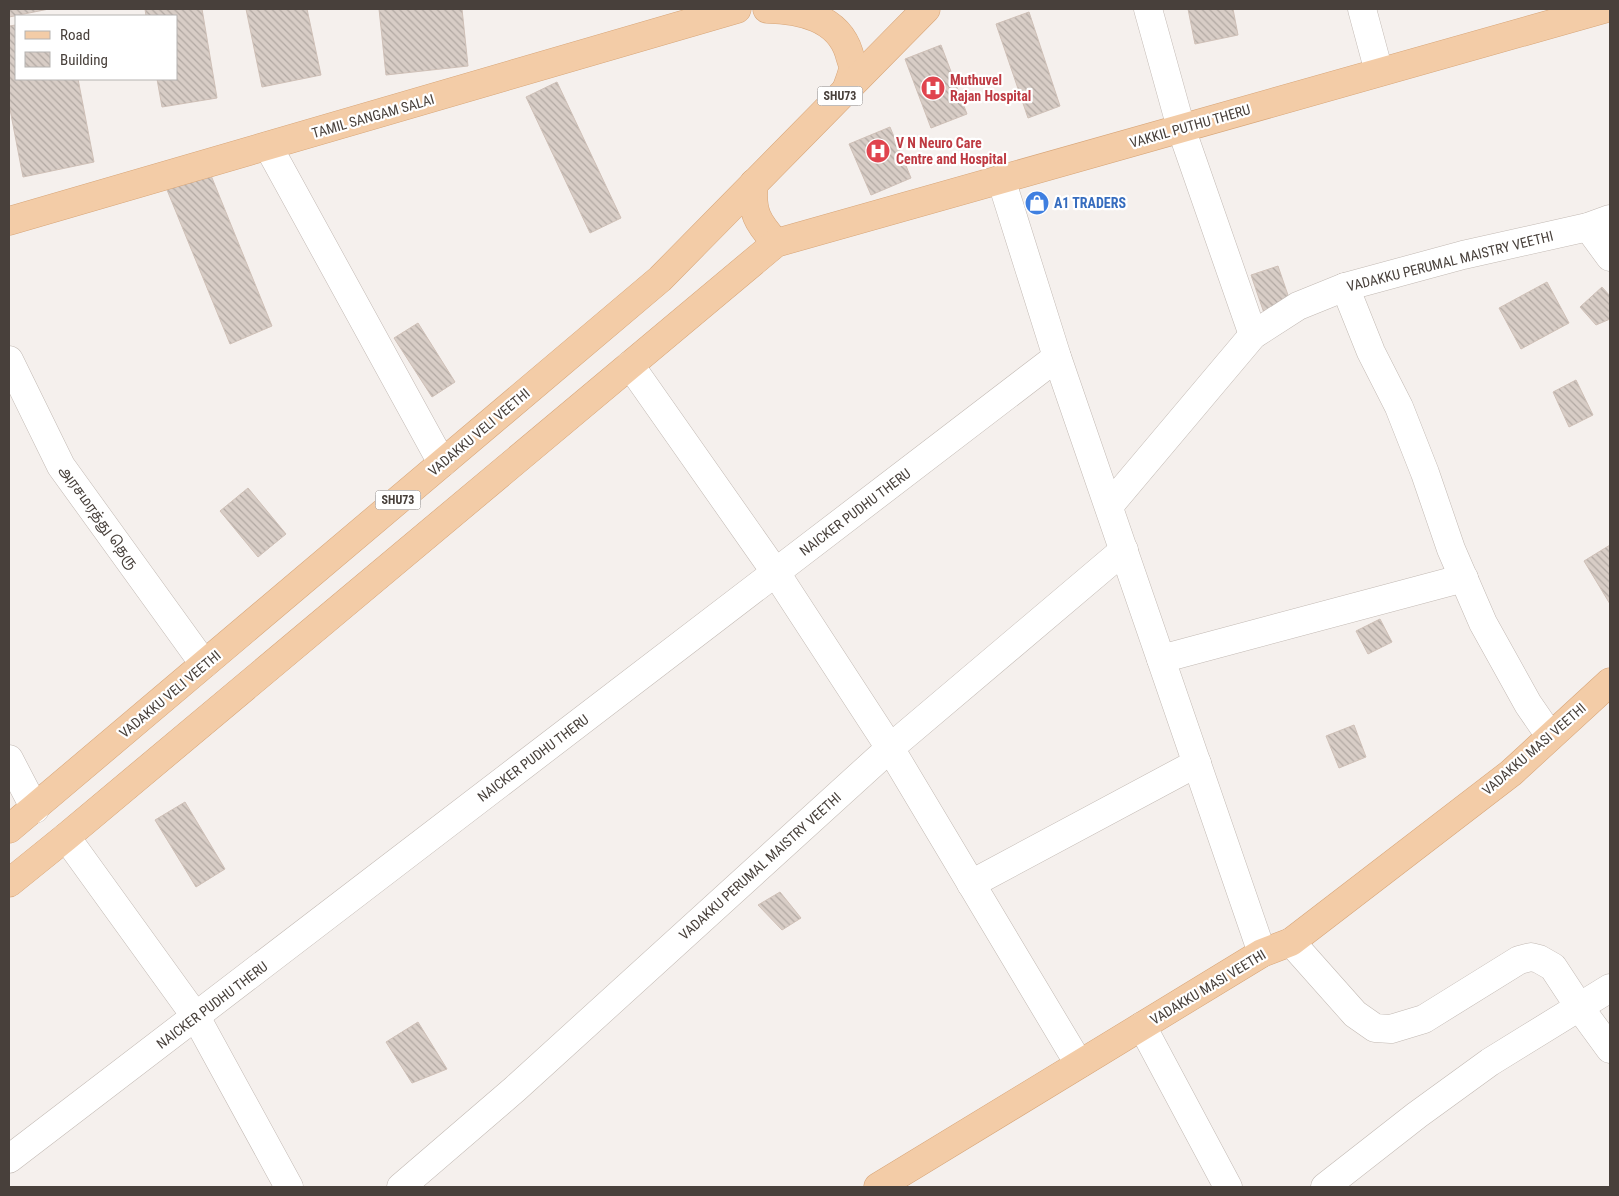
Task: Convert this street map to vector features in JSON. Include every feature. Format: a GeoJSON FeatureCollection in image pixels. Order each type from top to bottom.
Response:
{"type":"FeatureCollection","features":[{"type":"Feature","properties":{"kind":"main road","name":"TAMIL SANGAM SALAI"},"geometry":{"type":"LineString","coordinates":[[9,221],[737,9]]}},
{"type":"Feature","properties":{"kind":"main road"},"geometry":{"type":"LineString","coordinates":[[767,9],[804,12],[825,22],[841,37],[848,50],[853,67],[846,90]]}},
{"type":"Feature","properties":{"kind":"main road","name":"VADAKKU VELI VEETHI"},"geometry":{"type":"LineString","coordinates":[[9,829],[35,809],[660,278],[926,9]]}},
{"type":"Feature","properties":{"kind":"main road","name":"VAKKIL PUTHU THERU"},"geometry":{"type":"LineString","coordinates":[[776,243],[1604,9]]}},
{"type":"Feature","properties":{"kind":"main road"},"geometry":{"type":"LineString","coordinates":[[9,883],[776,243],[764,229],[755,212],[752,200],[754,183]]}},
{"type":"Feature","properties":{"kind":"main road","name":"VADAKKU MASI VEETHI"},"geometry":{"type":"LineString","coordinates":[[878,1187],[1262,953],[1292,942],[1511,773],[1610,682]]}},
{"type":"Feature","properties":{"kind":"street"},"geometry":{"type":"LineString","coordinates":[[1148,9],[1181,128],[1254,334]]}},
{"type":"Feature","properties":{"kind":"street"},"geometry":{"type":"LineString","coordinates":[[1362,9],[1379,72]]}},
{"type":"Feature","properties":{"kind":"street"},"geometry":{"type":"LineString","coordinates":[[268,146],[442,463]]}},
{"type":"Feature","properties":{"kind":"street"},"geometry":{"type":"LineString","coordinates":[[1001,179],[1057,357],[1262,953]]}},
{"type":"Feature","properties":{"kind":"street"},"geometry":{"type":"LineString","coordinates":[[1599,223],[1610,258]]}},
{"type":"Feature","properties":{"kind":"street","name":"VADAKKU PERUMAL MAISTRY VEETHI"},"geometry":{"type":"LineString","coordinates":[[1109,506],[1254,334],[1298,306],[1345,287],[1599,223]]}},
{"type":"Feature","properties":{"kind":"street"},"geometry":{"type":"LineString","coordinates":[[1345,287],[1372,352],[1399,408],[1425,473],[1450,549],[1483,623],[1528,704],[1550,736]]}},
{"type":"Feature","properties":{"kind":"street","name":"NAICKER PUDHU THERU"},"geometry":{"type":"LineString","coordinates":[[9,1159],[1057,357]]}},
{"type":"Feature","properties":{"kind":"street","name":"அரசமரத்து தெரு"},"geometry":{"type":"LineString","coordinates":[[9,360],[61,466],[204,664]]}},
{"type":"Feature","properties":{"kind":"street"},"geometry":{"type":"LineString","coordinates":[[630,365],[776,573],[890,748],[1079,1064]]}},
{"type":"Feature","properties":{"kind":"street","name":"VADAKKU PERUMAL MAISTRY VEETHI"},"geometry":{"type":"LineString","coordinates":[[401,1187],[515,1089],[890,748],[1124,550]]}},
{"type":"Feature","properties":{"kind":"street"},"geometry":{"type":"LineString","coordinates":[[1162,659],[1464,578]]}},
{"type":"Feature","properties":{"kind":"street"},"geometry":{"type":"LineString","coordinates":[[9,759],[35,809]]}},
{"type":"Feature","properties":{"kind":"street"},"geometry":{"type":"LineString","coordinates":[[971,884],[1197,763]]}},
{"type":"Feature","properties":{"kind":"street"},"geometry":{"type":"LineString","coordinates":[[66,837],[196,1017],[289,1187]]}},
{"type":"Feature","properties":{"kind":"street"},"geometry":{"type":"LineString","coordinates":[[1292,942],[1355,1014],[1375,1028],[1391,1029],[1424,1019],[1518,960],[1530,957],[1539,959],[1553,967],[1610,1049]]}},
{"type":"Feature","properties":{"kind":"street"},"geometry":{"type":"LineString","coordinates":[[1325,1187],[1417,1115],[1490,1062],[1610,988]]}},
{"type":"Feature","properties":{"kind":"street"},"geometry":{"type":"LineString","coordinates":[[1142,1026],[1228,1187]]}},
{"type":"Feature","properties":{"kind":"building"},"geometry":{"type":"Polygon","coordinates":[[[9,9],[49,9],[15,15],[9,17],[9,9]]]}},
{"type":"Feature","properties":{"kind":"building"},"geometry":{"type":"Polygon","coordinates":[[[145,9],[202,9],[217,98],[162,107],[157,80],[178,80],[178,15],[146,15],[145,9]]]}},
{"type":"Feature","properties":{"kind":"building"},"geometry":{"type":"Polygon","coordinates":[[[246,9],[307,9],[321,75],[262,87],[246,9]]]}},
{"type":"Feature","properties":{"kind":"building"},"geometry":{"type":"Polygon","coordinates":[[[379,9],[462,9],[468,66],[386,75],[379,9]]]}},
{"type":"Feature","properties":{"kind":"building"},"geometry":{"type":"Polygon","coordinates":[[[1188,9],[1233,9],[1238,35],[1195,44],[1188,9]]]}},
{"type":"Feature","properties":{"kind":"building"},"geometry":{"type":"Polygon","coordinates":[[[1029,12],[1060,106],[1028,118],[996,24],[1029,12]]]}},
{"type":"Feature","properties":{"kind":"building"},"geometry":{"type":"Polygon","coordinates":[[[15,25],[15,80],[78,80],[94,162],[23,177],[9,104],[9,26],[15,25]]]}},
{"type":"Feature","properties":{"kind":"building"},"geometry":{"type":"Polygon","coordinates":[[[941,45],[967,114],[931,128],[905,59],[941,45]]]}},
{"type":"Feature","properties":{"kind":"building"},"geometry":{"type":"Polygon","coordinates":[[[557,82],[621,218],[590,233],[526,97],[557,82]]]}},
{"type":"Feature","properties":{"kind":"building"},"geometry":{"type":"Polygon","coordinates":[[[890,127],[911,178],[871,195],[849,144],[890,127]]]}},
{"type":"Feature","properties":{"kind":"building"},"geometry":{"type":"Polygon","coordinates":[[[208,168],[272,326],[230,344],[165,185],[208,168]]]}},
{"type":"Feature","properties":{"kind":"building"},"geometry":{"type":"Polygon","coordinates":[[[1278,266],[1291,304],[1264,313],[1251,275],[1278,266]]]}},
{"type":"Feature","properties":{"kind":"building"},"geometry":{"type":"Polygon","coordinates":[[[1547,282],[1569,323],[1521,349],[1499,308],[1547,282]]]}},
{"type":"Feature","properties":{"kind":"building"},"geometry":{"type":"Polygon","coordinates":[[[1602,287],[1610,296],[1610,319],[1596,325],[1580,307],[1602,287]]]}},
{"type":"Feature","properties":{"kind":"building"},"geometry":{"type":"Polygon","coordinates":[[[418,323],[455,382],[432,397],[394,338],[418,323]]]}},
{"type":"Feature","properties":{"kind":"building"},"geometry":{"type":"Polygon","coordinates":[[[1576,380],[1593,415],[1569,427],[1553,392],[1576,380]]]}},
{"type":"Feature","properties":{"kind":"building"},"geometry":{"type":"Polygon","coordinates":[[[248,488],[286,534],[258,557],[220,511],[248,488]]]}},
{"type":"Feature","properties":{"kind":"building"},"geometry":{"type":"Polygon","coordinates":[[[1610,545],[1610,604],[1584,561],[1610,545]]]}},
{"type":"Feature","properties":{"kind":"building"},"geometry":{"type":"Polygon","coordinates":[[[1380,619],[1392,642],[1368,654],[1356,631],[1380,619]]]}},
{"type":"Feature","properties":{"kind":"building"},"geometry":{"type":"Polygon","coordinates":[[[1354,725],[1366,757],[1339,768],[1326,736],[1354,725]]]}},
{"type":"Feature","properties":{"kind":"building"},"geometry":{"type":"Polygon","coordinates":[[[185,802],[225,869],[196,887],[155,820],[185,802]]]}},
{"type":"Feature","properties":{"kind":"building"},"geometry":{"type":"Polygon","coordinates":[[[780,892],[801,918],[782,930],[758,905],[780,892]]]}},
{"type":"Feature","properties":{"kind":"building"},"geometry":{"type":"Polygon","coordinates":[[[418,1022],[447,1069],[412,1083],[386,1042],[418,1022]]]}},
{"type":"Feature","properties":{"kind":"place","name":"Muthuvel Rajan Hospital"},"geometry":{"type":"Point","coordinates":[933,88]}},
{"type":"Feature","properties":{"kind":"place","name":"V N Neuro Care Centre and Hospital"},"geometry":{"type":"Point","coordinates":[878,151]}},
{"type":"Feature","properties":{"kind":"place","name":"A1 TRADERS"},"geometry":{"type":"Point","coordinates":[1037,203]}}]}
